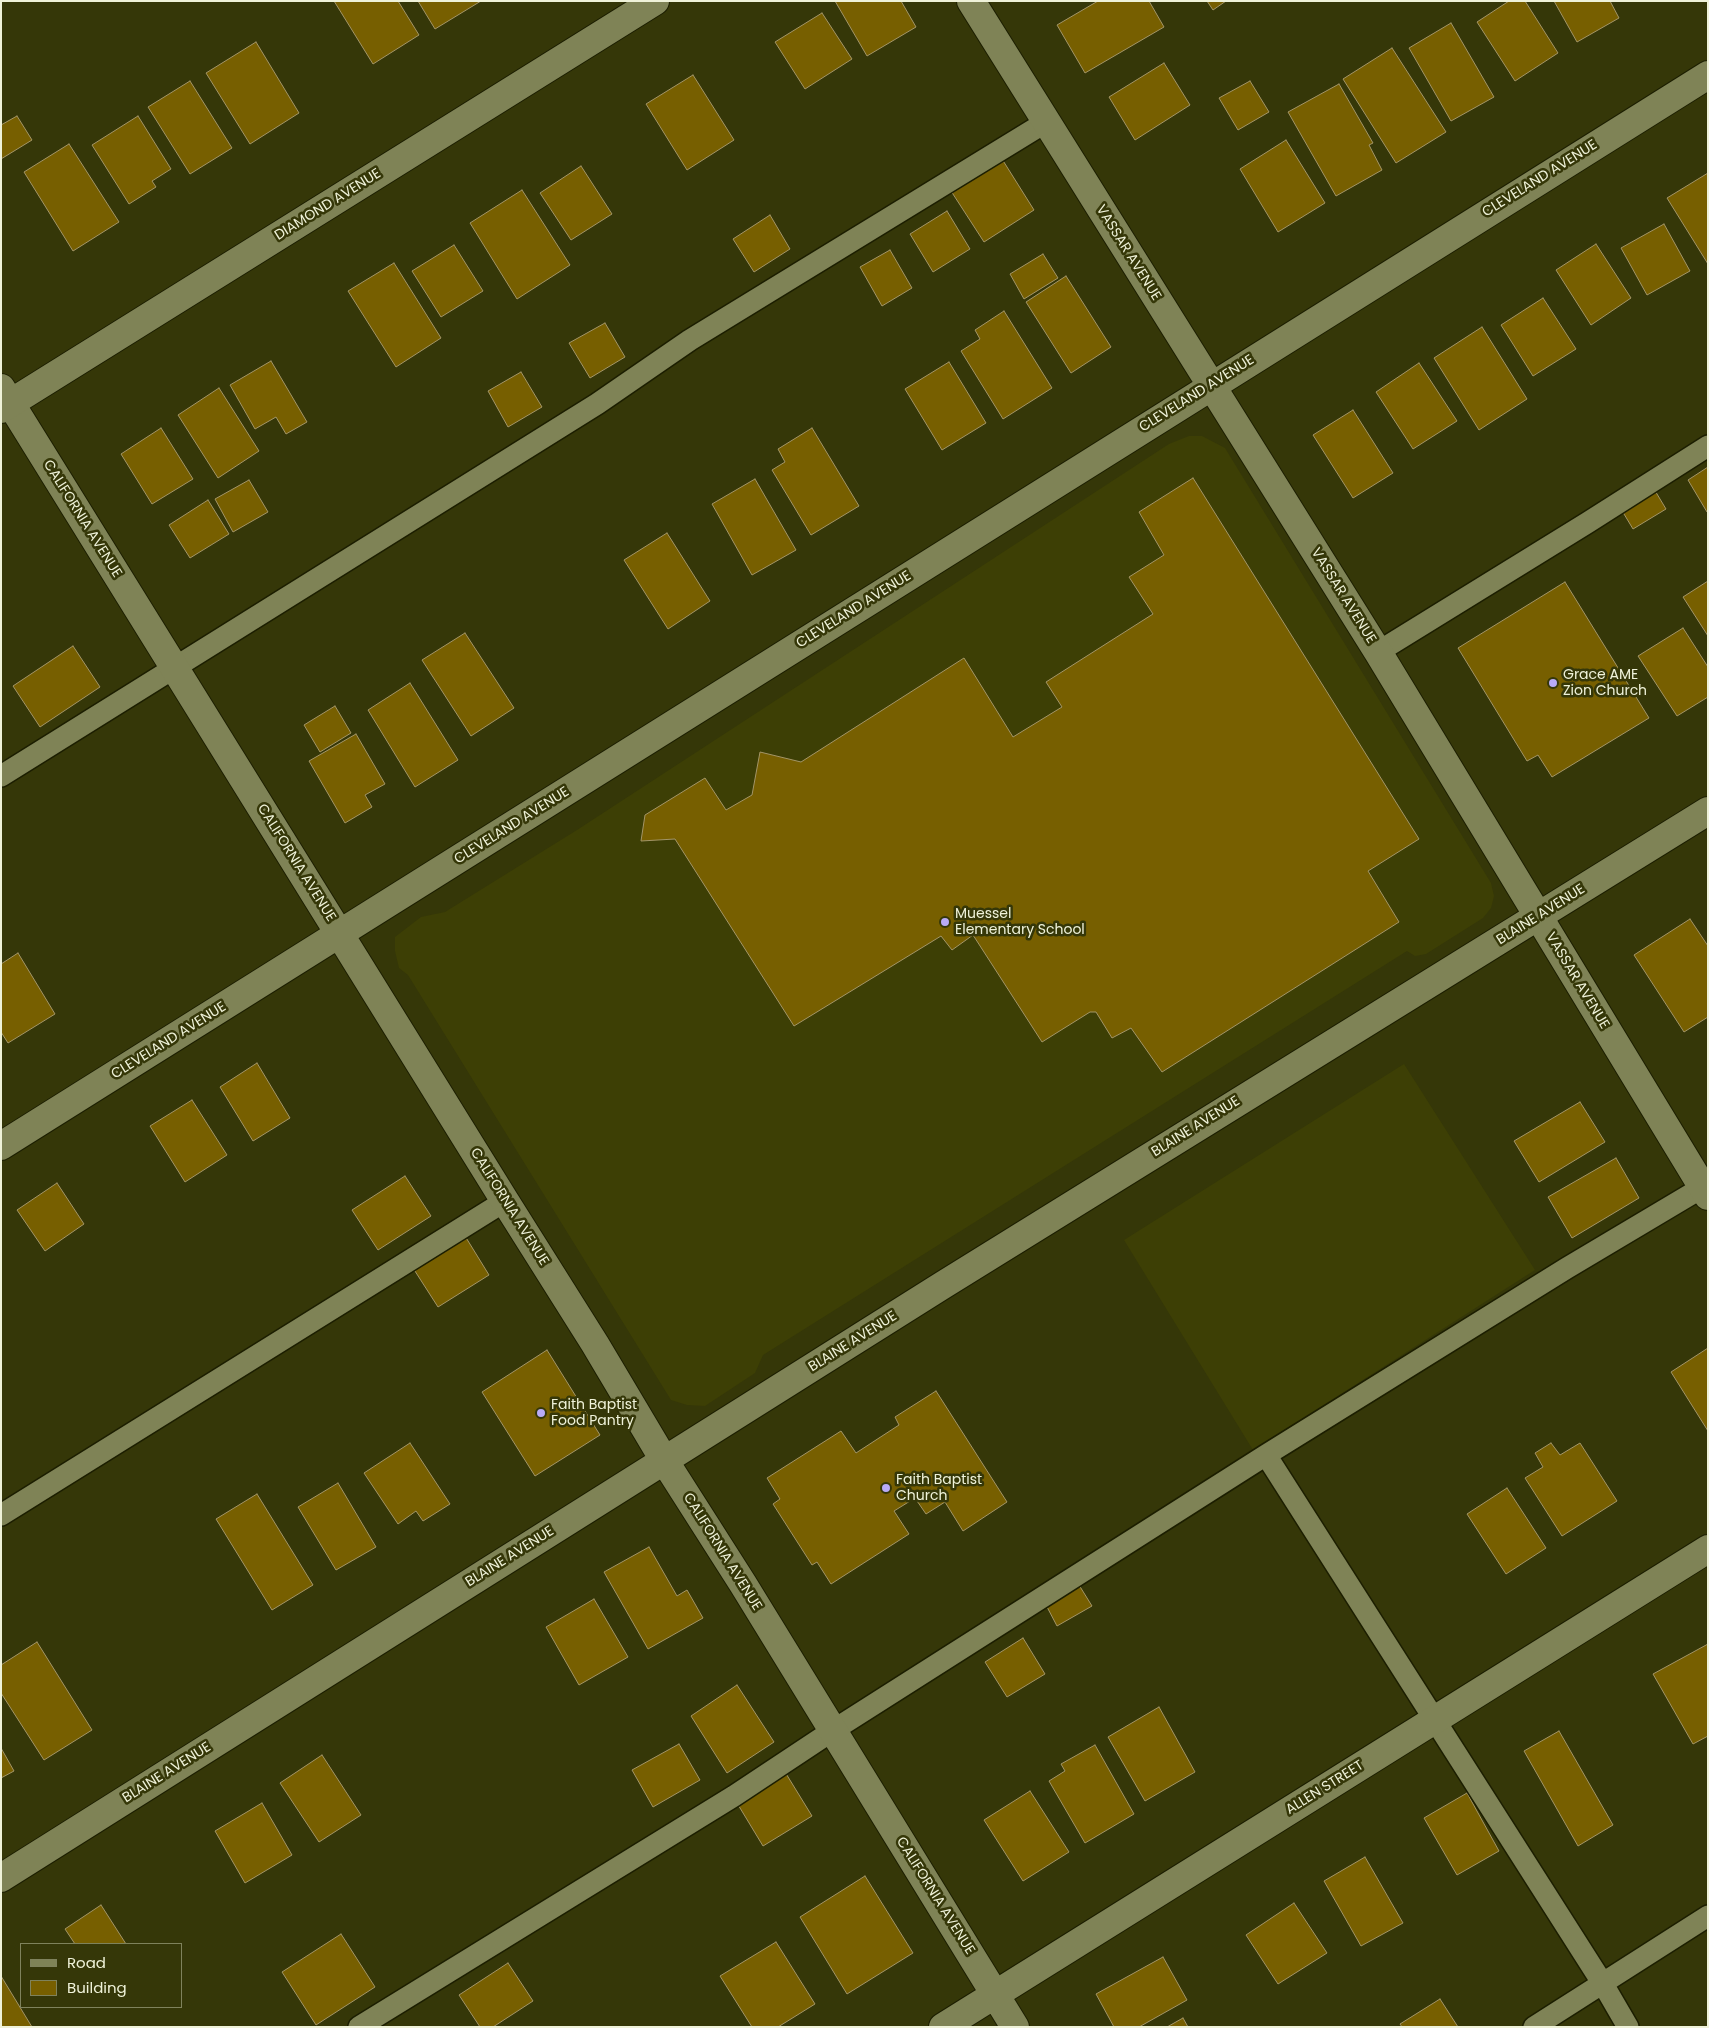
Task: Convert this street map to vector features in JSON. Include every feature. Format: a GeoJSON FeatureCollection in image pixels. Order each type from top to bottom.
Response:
{"type":"FeatureCollection","features":[{"type":"Feature","properties":{"kind":"street","name":"DIAMOND AVENUE"},"geometry":{"type":"LineString","coordinates":[[4,400],[655,1]]}},
{"type":"Feature","properties":{"kind":"street","name":"VASSAR AVENUE"},"geometry":{"type":"LineString","coordinates":[[972,1],[1378,652],[1538,917],[1706,1189]]}},
{"type":"Feature","properties":{"kind":"street","name":"CLEVELAND AVENUE"},"geometry":{"type":"LineString","coordinates":[[1,1146],[1211,385],[1708,75]]}},
{"type":"Feature","properties":{"kind":"street","name":"CALIFORNIA AVENUE"},"geometry":{"type":"LineString","coordinates":[[4,400],[175,668],[595,1344],[664,1460],[743,1584],[1015,2027]]}},
{"type":"Feature","properties":{"kind":"street","name":"BLAINE AVENUE"},"geometry":{"type":"LineString","coordinates":[[1,1878],[1126,1171],[1708,811]]}},
{"type":"Feature","properties":{"kind":"street","name":"ALLEN STREET"},"geometry":{"type":"LineString","coordinates":[[943,2027],[1708,1549]]}},
{"type":"Feature","properties":{"kind":"lane"},"geometry":{"type":"LineString","coordinates":[[1,776],[597,404],[690,340],[1046,122]]}},
{"type":"Feature","properties":{"kind":"lane"},"geometry":{"type":"LineString","coordinates":[[1378,652],[1587,524],[1708,446]]}},
{"type":"Feature","properties":{"kind":"lane"},"geometry":{"type":"LineString","coordinates":[[359,2027],[734,1796],[832,1731],[1266,1455],[1567,1268],[1706,1189]]}},
{"type":"Feature","properties":{"kind":"lane"},"geometry":{"type":"LineString","coordinates":[[1,1515],[505,1201]]}},
{"type":"Feature","properties":{"kind":"lane"},"geometry":{"type":"LineString","coordinates":[[1266,1455],[1603,1984],[1628,2027]]}},
{"type":"Feature","properties":{"kind":"lane"},"geometry":{"type":"LineString","coordinates":[[1534,2027],[1708,1916]]}},
{"type":"Feature","properties":{"kind":"shaded area","name":"Muessel Elementary School"},"geometry":{"type":"Polygon","coordinates":[[[1189,436],[1202,436],[1225,448],[1491,883],[1494,896],[1491,908],[1483,918],[1426,954],[1415,956],[1407,951],[763,1355],[755,1373],[705,1406],[687,1405],[671,1400],[408,975],[399,968],[395,951],[395,937],[421,917],[445,912],[577,830],[1169,444],[1189,436]]]}},
{"type":"Feature","properties":{"kind":"shaded area"},"geometry":{"type":"Polygon","coordinates":[[[1404,1064],[1535,1270],[1253,1450],[1124,1240],[1404,1064]]]}},
{"type":"Feature","properties":{"kind":"building"},"geometry":{"type":"Polygon","coordinates":[[[334,1],[398,1],[419,35],[373,64],[334,1]]]}},
{"type":"Feature","properties":{"kind":"building"},"geometry":{"type":"Polygon","coordinates":[[[418,1],[481,1],[435,29],[418,1]]]}},
{"type":"Feature","properties":{"kind":"building"},"geometry":{"type":"Polygon","coordinates":[[[835,1],[901,1],[916,27],[867,56],[835,1]]]}},
{"type":"Feature","properties":{"kind":"building"},"geometry":{"type":"Polygon","coordinates":[[[1098,1],[1149,1],[1164,27],[1085,73],[1057,25],[1098,1]]]}},
{"type":"Feature","properties":{"kind":"building"},"geometry":{"type":"Polygon","coordinates":[[[1207,1],[1226,1],[1213,10],[1207,1]]]}},
{"type":"Feature","properties":{"kind":"building"},"geometry":{"type":"Polygon","coordinates":[[[1509,1],[1525,1],[1558,53],[1515,81],[1477,22],[1509,1]]]}},
{"type":"Feature","properties":{"kind":"building"},"geometry":{"type":"Polygon","coordinates":[[[1554,1],[1610,1],[1619,18],[1577,42],[1554,1]]]}},
{"type":"Feature","properties":{"kind":"building"},"geometry":{"type":"Polygon","coordinates":[[[822,13],[852,59],[805,89],[775,42],[822,13]]]}},
{"type":"Feature","properties":{"kind":"building"},"geometry":{"type":"Polygon","coordinates":[[[1451,23],[1494,97],[1451,121],[1409,48],[1451,23]]]}},
{"type":"Feature","properties":{"kind":"building"},"geometry":{"type":"Polygon","coordinates":[[[256,42],[299,113],[250,144],[206,73],[256,42]]]}},
{"type":"Feature","properties":{"kind":"building"},"geometry":{"type":"Polygon","coordinates":[[[1392,48],[1446,132],[1396,163],[1343,79],[1392,48]]]}},
{"type":"Feature","properties":{"kind":"building"},"geometry":{"type":"Polygon","coordinates":[[[1164,63],[1190,105],[1135,140],[1109,97],[1164,63]]]}},
{"type":"Feature","properties":{"kind":"building"},"geometry":{"type":"Polygon","coordinates":[[[693,75],[734,140],[687,170],[646,104],[693,75]]]}},
{"type":"Feature","properties":{"kind":"building"},"geometry":{"type":"Polygon","coordinates":[[[190,81],[232,148],[190,174],[148,107],[190,81]]]}},
{"type":"Feature","properties":{"kind":"building"},"geometry":{"type":"Polygon","coordinates":[[[1250,81],[1269,112],[1238,130],[1219,98],[1250,81]]]}},
{"type":"Feature","properties":{"kind":"building"},"geometry":{"type":"Polygon","coordinates":[[[1339,84],[1373,143],[1369,145],[1382,170],[1336,196],[1288,112],[1339,84]]]}},
{"type":"Feature","properties":{"kind":"building"},"geometry":{"type":"Polygon","coordinates":[[[17,116],[32,140],[1,159],[1,125],[17,116]]]}},
{"type":"Feature","properties":{"kind":"building"},"geometry":{"type":"Polygon","coordinates":[[[138,116],[171,169],[152,181],[156,187],[129,204],[92,145],[138,116]]]}},
{"type":"Feature","properties":{"kind":"building"},"geometry":{"type":"Polygon","coordinates":[[[1286,140],[1325,203],[1278,232],[1240,169],[1286,140]]]}},
{"type":"Feature","properties":{"kind":"building"},"geometry":{"type":"Polygon","coordinates":[[[69,144],[119,222],[73,251],[24,172],[69,144]]]}},
{"type":"Feature","properties":{"kind":"building"},"geometry":{"type":"Polygon","coordinates":[[[1002,159],[1034,210],[984,242],[951,191],[1002,159]]]}},
{"type":"Feature","properties":{"kind":"building"},"geometry":{"type":"Polygon","coordinates":[[[581,166],[612,214],[571,240],[540,193],[581,166]]]}},
{"type":"Feature","properties":{"kind":"building"},"geometry":{"type":"Polygon","coordinates":[[[1708,173],[1708,264],[1667,198],[1708,173]]]}},
{"type":"Feature","properties":{"kind":"building"},"geometry":{"type":"Polygon","coordinates":[[[522,190],[570,265],[517,299],[470,223],[522,190]]]}},
{"type":"Feature","properties":{"kind":"building"},"geometry":{"type":"Polygon","coordinates":[[[947,211],[970,249],[933,272],[910,234],[947,211]]]}},
{"type":"Feature","properties":{"kind":"building"},"geometry":{"type":"Polygon","coordinates":[[[770,215],[790,249],[754,272],[733,239],[770,215]]]}},
{"type":"Feature","properties":{"kind":"building"},"geometry":{"type":"Polygon","coordinates":[[[1664,224],[1690,271],[1647,295],[1621,248],[1664,224]]]}},
{"type":"Feature","properties":{"kind":"building"},"geometry":{"type":"Polygon","coordinates":[[[1596,244],[1631,298],[1591,325],[1556,270],[1596,244]]]}},
{"type":"Feature","properties":{"kind":"building"},"geometry":{"type":"Polygon","coordinates":[[[454,245],[483,291],[441,317],[412,271],[454,245]]]}},
{"type":"Feature","properties":{"kind":"building"},"geometry":{"type":"Polygon","coordinates":[[[890,250],[912,288],[882,306],[860,267],[890,250]]]}},
{"type":"Feature","properties":{"kind":"building"},"geometry":{"type":"Polygon","coordinates":[[[1043,254],[1058,278],[1024,299],[1010,274],[1043,254]]]}},
{"type":"Feature","properties":{"kind":"building"},"geometry":{"type":"Polygon","coordinates":[[[394,263],[441,338],[396,367],[348,291],[394,263]]]}},
{"type":"Feature","properties":{"kind":"building"},"geometry":{"type":"Polygon","coordinates":[[[1066,276],[1111,347],[1071,373],[1026,302],[1066,276]]]}},
{"type":"Feature","properties":{"kind":"building"},"geometry":{"type":"Polygon","coordinates":[[[1543,298],[1576,349],[1533,376],[1501,325],[1543,298]]]}},
{"type":"Feature","properties":{"kind":"building"},"geometry":{"type":"Polygon","coordinates":[[[1004,311],[1052,388],[1003,419],[961,351],[980,339],[975,330],[1004,311]]]}},
{"type":"Feature","properties":{"kind":"building"},"geometry":{"type":"Polygon","coordinates":[[[605,323],[625,357],[590,378],[569,343],[605,323]]]}},
{"type":"Feature","properties":{"kind":"building"},"geometry":{"type":"Polygon","coordinates":[[[1482,327],[1527,399],[1479,430],[1434,358],[1482,327]]]}},
{"type":"Feature","properties":{"kind":"building"},"geometry":{"type":"Polygon","coordinates":[[[271,361],[307,422],[286,434],[276,417],[255,429],[230,385],[271,361]]]}},
{"type":"Feature","properties":{"kind":"building"},"geometry":{"type":"Polygon","coordinates":[[[949,362],[986,423],[942,450],[905,389],[949,362]]]}},
{"type":"Feature","properties":{"kind":"building"},"geometry":{"type":"Polygon","coordinates":[[[1419,363],[1457,421],[1413,449],[1376,392],[1419,363]]]}},
{"type":"Feature","properties":{"kind":"building"},"geometry":{"type":"Polygon","coordinates":[[[521,372],[542,407],[508,427],[488,391],[521,372]]]}},
{"type":"Feature","properties":{"kind":"building"},"geometry":{"type":"Polygon","coordinates":[[[219,388],[259,451],[218,478],[178,415],[219,388]]]}},
{"type":"Feature","properties":{"kind":"building"},"geometry":{"type":"Polygon","coordinates":[[[1353,410],[1393,473],[1353,498],[1313,435],[1353,410]]]}},
{"type":"Feature","properties":{"kind":"building"},"geometry":{"type":"Polygon","coordinates":[[[161,428],[193,479],[152,504],[121,454],[161,428]]]}},
{"type":"Feature","properties":{"kind":"building"},"geometry":{"type":"Polygon","coordinates":[[[812,428],[859,506],[811,535],[772,470],[785,462],[778,449],[812,428]]]}},
{"type":"Feature","properties":{"kind":"building"},"geometry":{"type":"Polygon","coordinates":[[[1708,467],[1708,512],[1707,512],[1688,480],[1708,467]]]}},
{"type":"Feature","properties":{"kind":"building","name":"Muessel Elementary School"},"geometry":{"type":"Polygon","coordinates":[[[1193,478],[1419,839],[1368,871],[1399,922],[1162,1072],[1131,1028],[1112,1038],[1096,1012],[1090,1012],[1042,1042],[973,935],[952,950],[941,936],[794,1026],[675,839],[641,841],[645,815],[705,778],[726,810],[752,795],[760,752],[801,762],[964,658],[1013,737],[1062,707],[1046,682],[1153,614],[1129,577],[1164,555],[1139,512],[1193,478]]]}},
{"type":"Feature","properties":{"kind":"building"},"geometry":{"type":"Polygon","coordinates":[[[755,479],[796,550],[752,575],[712,504],[755,479]]]}},
{"type":"Feature","properties":{"kind":"building"},"geometry":{"type":"Polygon","coordinates":[[[249,480],[268,512],[233,532],[215,499],[249,480]]]}},
{"type":"Feature","properties":{"kind":"building"},"geometry":{"type":"Polygon","coordinates":[[[1654,489],[1666,509],[1633,529],[1621,509],[1654,489]]]}},
{"type":"Feature","properties":{"kind":"building"},"geometry":{"type":"Polygon","coordinates":[[[208,500],[229,534],[190,558],[169,525],[208,500]]]}},
{"type":"Feature","properties":{"kind":"building"},"geometry":{"type":"Polygon","coordinates":[[[667,533],[710,601],[668,629],[624,560],[667,533]]]}},
{"type":"Feature","properties":{"kind":"building"},"geometry":{"type":"Polygon","coordinates":[[[1708,581],[1708,636],[1683,597],[1708,581]]]}},
{"type":"Feature","properties":{"kind":"building","name":"Grace AME Zion Church"},"geometry":{"type":"Polygon","coordinates":[[[1565,582],[1649,718],[1552,777],[1538,755],[1527,761],[1458,648],[1565,582]]]}},
{"type":"Feature","properties":{"kind":"building"},"geometry":{"type":"Polygon","coordinates":[[[1683,628],[1708,667],[1708,697],[1677,716],[1638,656],[1683,628]]]}},
{"type":"Feature","properties":{"kind":"building"},"geometry":{"type":"Polygon","coordinates":[[[465,633],[514,708],[471,736],[422,660],[465,633]]]}},
{"type":"Feature","properties":{"kind":"building"},"geometry":{"type":"Polygon","coordinates":[[[73,646],[100,687],[40,727],[13,686],[73,646]]]}},
{"type":"Feature","properties":{"kind":"building"},"geometry":{"type":"Polygon","coordinates":[[[410,683],[458,760],[415,787],[368,710],[410,683]]]}},
{"type":"Feature","properties":{"kind":"building"},"geometry":{"type":"Polygon","coordinates":[[[335,706],[351,733],[320,752],[304,725],[335,706]]]}},
{"type":"Feature","properties":{"kind":"building"},"geometry":{"type":"Polygon","coordinates":[[[356,734],[385,784],[365,795],[372,807],[345,823],[309,761],[356,734]]]}},
{"type":"Feature","properties":{"kind":"building"},"geometry":{"type":"Polygon","coordinates":[[[1690,919],[1708,946],[1708,1017],[1684,1032],[1634,955],[1690,919]]]}},
{"type":"Feature","properties":{"kind":"building"},"geometry":{"type":"Polygon","coordinates":[[[18,953],[55,1014],[8,1043],[1,1032],[1,964],[18,953]]]}},
{"type":"Feature","properties":{"kind":"building"},"geometry":{"type":"Polygon","coordinates":[[[257,1063],[290,1118],[253,1141],[220,1087],[257,1063]]]}},
{"type":"Feature","properties":{"kind":"building"},"geometry":{"type":"Polygon","coordinates":[[[192,1100],[227,1155],[185,1182],[150,1126],[192,1100]]]}},
{"type":"Feature","properties":{"kind":"building"},"geometry":{"type":"Polygon","coordinates":[[[1580,1102],[1605,1142],[1539,1182],[1514,1141],[1580,1102]]]}},
{"type":"Feature","properties":{"kind":"building"},"geometry":{"type":"Polygon","coordinates":[[[1616,1158],[1639,1198],[1572,1238],[1548,1197],[1616,1158]]]}},
{"type":"Feature","properties":{"kind":"building"},"geometry":{"type":"Polygon","coordinates":[[[405,1176],[431,1216],[378,1250],[352,1210],[405,1176]]]}},
{"type":"Feature","properties":{"kind":"building"},"geometry":{"type":"Polygon","coordinates":[[[57,1183],[84,1224],[45,1251],[17,1210],[57,1183]]]}},
{"type":"Feature","properties":{"kind":"building"},"geometry":{"type":"Polygon","coordinates":[[[465,1236],[489,1275],[438,1307],[413,1268],[465,1236]]]}},
{"type":"Feature","properties":{"kind":"building"},"geometry":{"type":"Polygon","coordinates":[[[1708,1348],[1708,1431],[1671,1372],[1708,1348]]]}},
{"type":"Feature","properties":{"kind":"building","name":"Faith Baptist Food Pantry"},"geometry":{"type":"Polygon","coordinates":[[[547,1350],[600,1435],[535,1476],[482,1392],[547,1350]]]}},
{"type":"Feature","properties":{"kind":"building","name":"Faith Baptist Church"},"geometry":{"type":"Polygon","coordinates":[[[936,1391],[1007,1502],[963,1531],[945,1502],[926,1514],[915,1498],[894,1511],[909,1534],[831,1584],[817,1562],[812,1565],[773,1504],[780,1499],[767,1478],[841,1431],[856,1453],[899,1425],[895,1417],[936,1391]]]}},
{"type":"Feature","properties":{"kind":"building"},"geometry":{"type":"Polygon","coordinates":[[[410,1443],[450,1504],[423,1521],[416,1511],[398,1524],[364,1473],[410,1443]]]}},
{"type":"Feature","properties":{"kind":"building"},"geometry":{"type":"Polygon","coordinates":[[[1551,1443],[1560,1455],[1580,1443],[1617,1501],[1562,1536],[1525,1478],[1543,1467],[1535,1453],[1551,1443]]]}},
{"type":"Feature","properties":{"kind":"building"},"geometry":{"type":"Polygon","coordinates":[[[338,1483],[376,1547],[336,1570],[298,1507],[338,1483]]]}},
{"type":"Feature","properties":{"kind":"building"},"geometry":{"type":"Polygon","coordinates":[[[1507,1488],[1546,1548],[1506,1574],[1467,1514],[1507,1488]]]}},
{"type":"Feature","properties":{"kind":"building"},"geometry":{"type":"Polygon","coordinates":[[[257,1494],[313,1585],[272,1610],[216,1519],[257,1494]]]}},
{"type":"Feature","properties":{"kind":"building"},"geometry":{"type":"Polygon","coordinates":[[[649,1547],[677,1596],[687,1590],[703,1618],[648,1649],[604,1572],[649,1547]]]}},
{"type":"Feature","properties":{"kind":"building"},"geometry":{"type":"Polygon","coordinates":[[[1079,1585],[1092,1606],[1057,1626],[1046,1605],[1079,1585]]]}},
{"type":"Feature","properties":{"kind":"building"},"geometry":{"type":"Polygon","coordinates":[[[594,1599],[628,1657],[579,1685],[546,1627],[594,1599]]]}},
{"type":"Feature","properties":{"kind":"building"},"geometry":{"type":"Polygon","coordinates":[[[1023,1638],[1045,1674],[1007,1697],[985,1662],[1023,1638]]]}},
{"type":"Feature","properties":{"kind":"building"},"geometry":{"type":"Polygon","coordinates":[[[37,1642],[92,1730],[44,1760],[1,1693],[1,1665],[37,1642]]]}},
{"type":"Feature","properties":{"kind":"building"},"geometry":{"type":"Polygon","coordinates":[[[1708,1644],[1708,1736],[1693,1744],[1653,1674],[1708,1644]]]}},
{"type":"Feature","properties":{"kind":"building"},"geometry":{"type":"Polygon","coordinates":[[[737,1685],[774,1742],[727,1773],[691,1716],[737,1685]]]}},
{"type":"Feature","properties":{"kind":"building"},"geometry":{"type":"Polygon","coordinates":[[[1159,1707],[1195,1772],[1145,1801],[1108,1737],[1159,1707]]]}},
{"type":"Feature","properties":{"kind":"building"},"geometry":{"type":"Polygon","coordinates":[[[1559,1731],[1613,1825],[1578,1846],[1524,1751],[1559,1731]]]}},
{"type":"Feature","properties":{"kind":"building"},"geometry":{"type":"Polygon","coordinates":[[[679,1744],[700,1780],[653,1807],[632,1770],[679,1744]]]}},
{"type":"Feature","properties":{"kind":"building"},"geometry":{"type":"Polygon","coordinates":[[[1095,1745],[1134,1814],[1085,1843],[1049,1781],[1065,1771],[1061,1764],[1095,1745]]]}},
{"type":"Feature","properties":{"kind":"building"},"geometry":{"type":"Polygon","coordinates":[[[1,1748],[14,1771],[1,1778],[1,1748]]]}},
{"type":"Feature","properties":{"kind":"building"},"geometry":{"type":"Polygon","coordinates":[[[322,1755],[361,1815],[319,1842],[280,1783],[322,1755]]]}},
{"type":"Feature","properties":{"kind":"building"},"geometry":{"type":"Polygon","coordinates":[[[785,1772],[812,1816],[763,1846],[737,1803],[785,1772]]]}},
{"type":"Feature","properties":{"kind":"building"},"geometry":{"type":"Polygon","coordinates":[[[1030,1791],[1069,1852],[1023,1881],[984,1820],[1030,1791]]]}},
{"type":"Feature","properties":{"kind":"building"},"geometry":{"type":"Polygon","coordinates":[[[1467,1793],[1499,1851],[1457,1875],[1424,1818],[1467,1793]]]}},
{"type":"Feature","properties":{"kind":"building"},"geometry":{"type":"Polygon","coordinates":[[[262,1803],[292,1855],[245,1883],[215,1831],[262,1803]]]}},
{"type":"Feature","properties":{"kind":"building"},"geometry":{"type":"Polygon","coordinates":[[[1365,1857],[1403,1923],[1361,1946],[1324,1881],[1365,1857]]]}},
{"type":"Feature","properties":{"kind":"building"},"geometry":{"type":"Polygon","coordinates":[[[865,1876],[913,1953],[847,1994],[800,1917],[865,1876]]]}},
{"type":"Feature","properties":{"kind":"building"},"geometry":{"type":"Polygon","coordinates":[[[1294,1903],[1327,1953],[1278,1984],[1246,1935],[1294,1903]]]}},
{"type":"Feature","properties":{"kind":"building"},"geometry":{"type":"Polygon","coordinates":[[[101,1905],[125,1943],[74,1943],[65,1929],[101,1905]]]}},
{"type":"Feature","properties":{"kind":"building"},"geometry":{"type":"Polygon","coordinates":[[[341,1934],[375,1987],[316,2025],[282,1972],[341,1934]]]}},
{"type":"Feature","properties":{"kind":"building"},"geometry":{"type":"Polygon","coordinates":[[[776,1942],[815,2004],[778,2027],[752,2027],[720,1976],[776,1942]]]}},
{"type":"Feature","properties":{"kind":"building"},"geometry":{"type":"Polygon","coordinates":[[[1163,1957],[1187,2000],[1139,2027],[1114,2027],[1096,1994],[1163,1957]]]}},
{"type":"Feature","properties":{"kind":"building"},"geometry":{"type":"Polygon","coordinates":[[[508,1963],[533,2001],[493,2027],[480,2027],[459,1995],[508,1963]]]}},
{"type":"Feature","properties":{"kind":"building"},"geometry":{"type":"Polygon","coordinates":[[[1,1976],[32,2027],[1,2027],[1,1976]]]}},
{"type":"Feature","properties":{"kind":"building"},"geometry":{"type":"Polygon","coordinates":[[[1440,1999],[1458,2027],[1402,2027],[1400,2024],[1440,1999]]]}},
{"type":"Feature","properties":{"kind":"building"},"geometry":{"type":"Polygon","coordinates":[[[1183,2018],[1188,2027],[1167,2027],[1183,2018]]]}},
{"type":"Feature","properties":{"kind":"place","name":"Grace AME Zion Church"},"geometry":{"type":"Point","coordinates":[1553,683]}},
{"type":"Feature","properties":{"kind":"place","name":"Muessel Elementary School"},"geometry":{"type":"Point","coordinates":[945,922]}},
{"type":"Feature","properties":{"kind":"place","name":"Faith Baptist Food Pantry"},"geometry":{"type":"Point","coordinates":[541,1413]}},
{"type":"Feature","properties":{"kind":"place","name":"Faith Baptist Church"},"geometry":{"type":"Point","coordinates":[886,1488]}}]}
